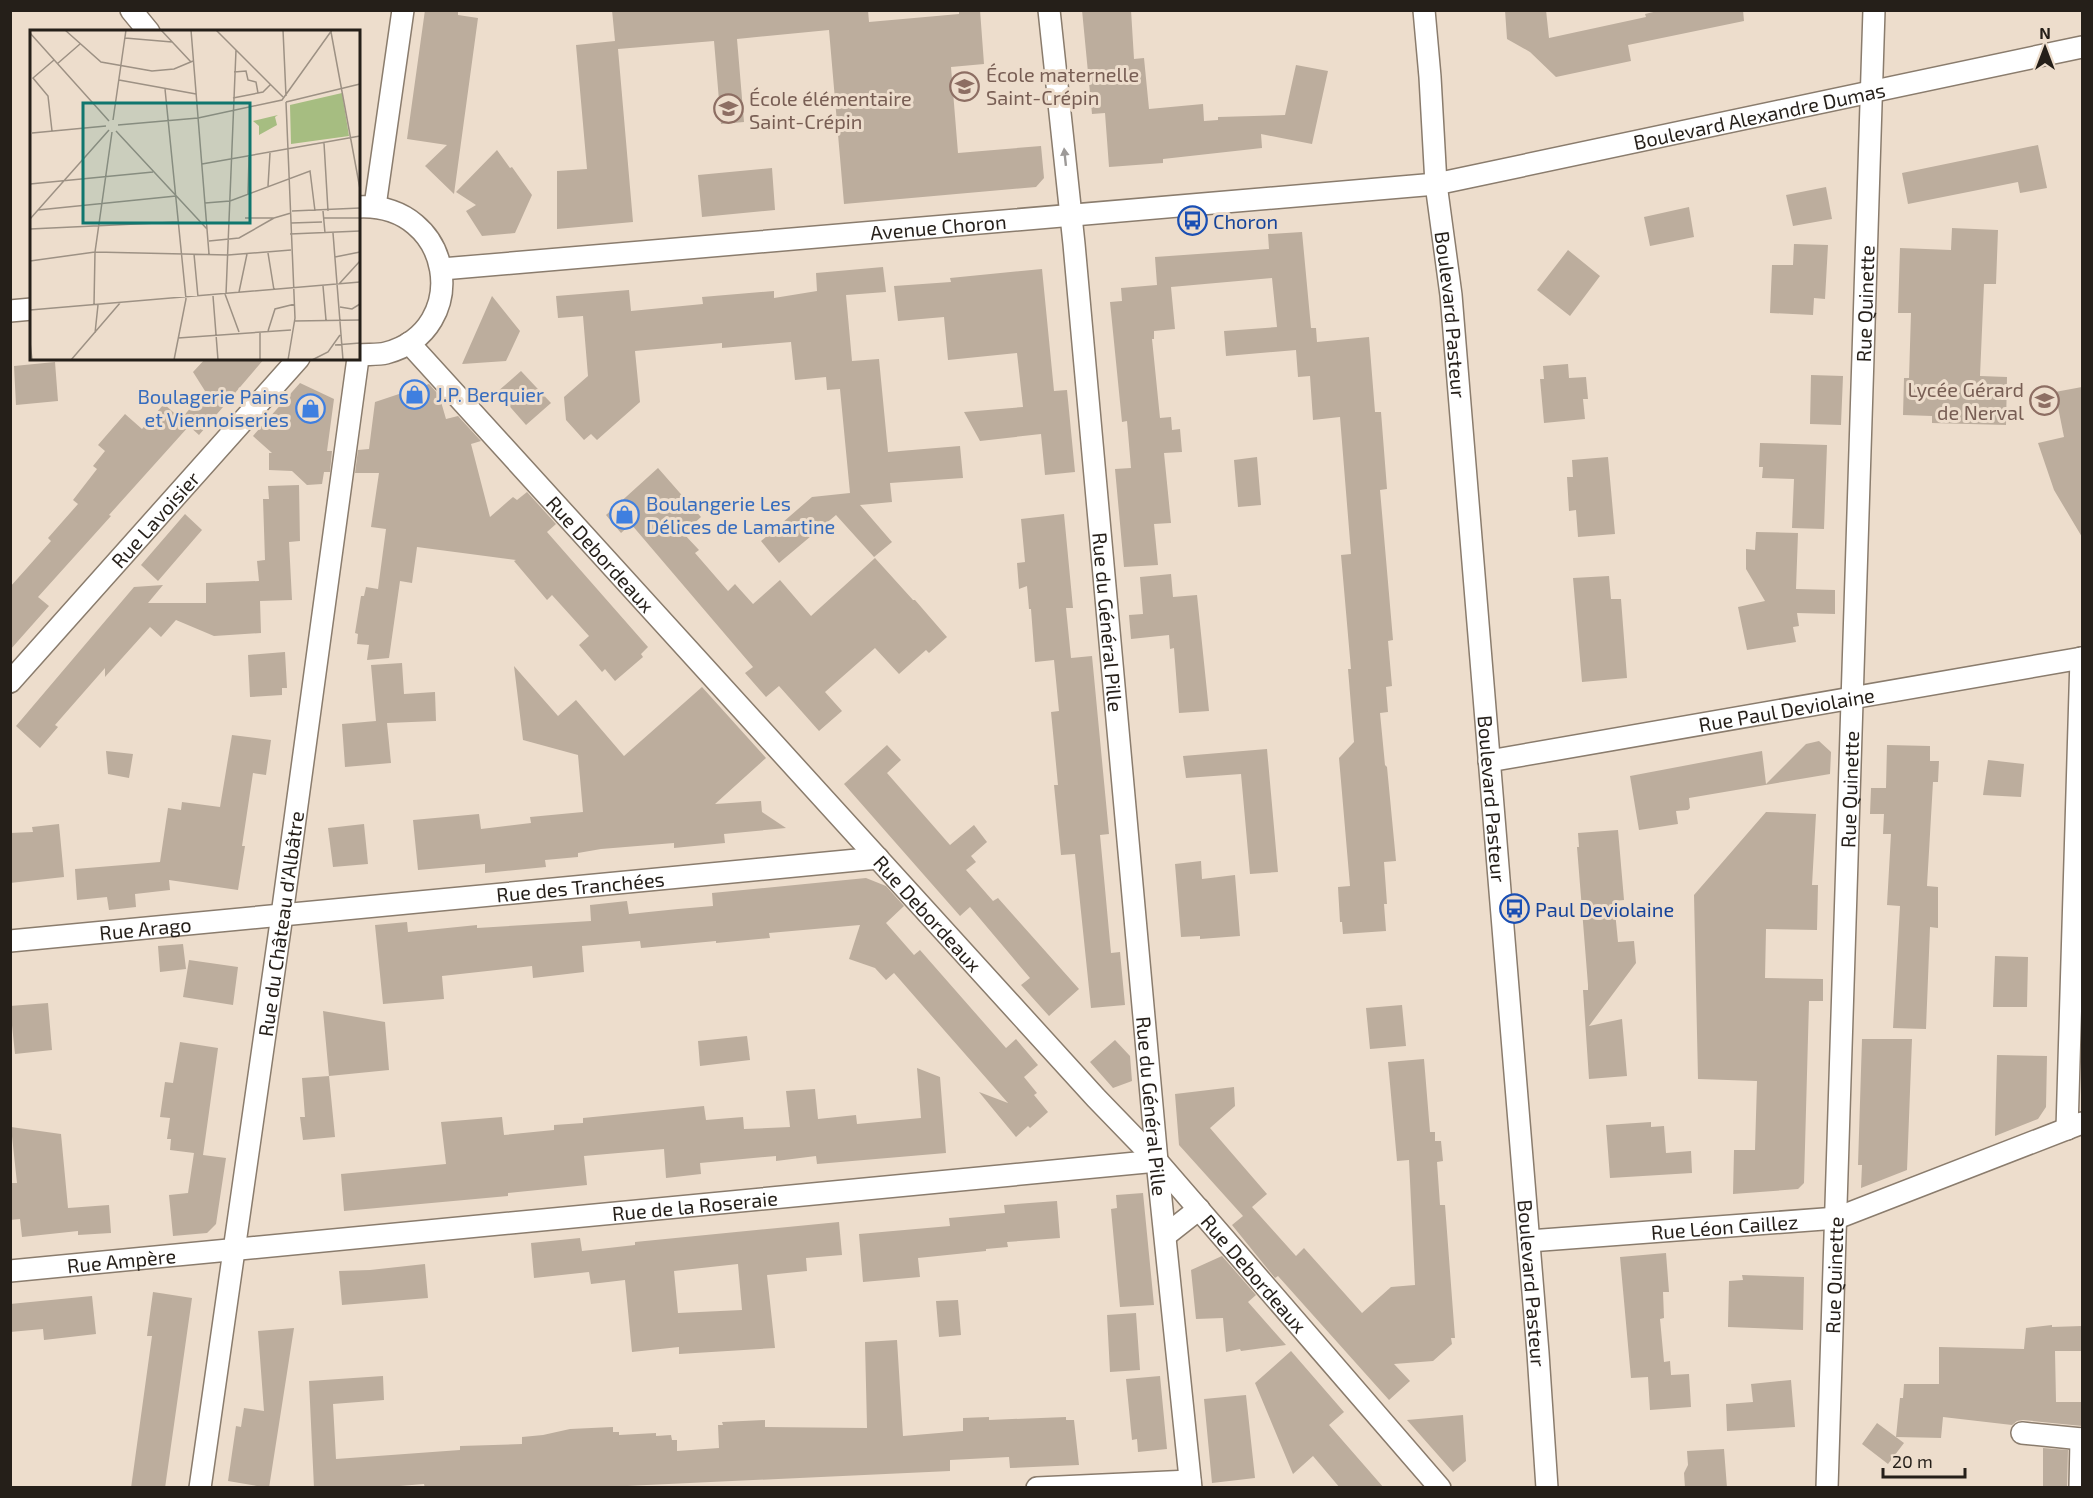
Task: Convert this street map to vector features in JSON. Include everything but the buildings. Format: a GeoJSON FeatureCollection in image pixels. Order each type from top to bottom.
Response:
{"type":"FeatureCollection","features":[{"type":"Feature","properties":{"kind":"street"},"geometry":{"type":"LineString","coordinates":[[130,10],[147,30]]}},
{"type":"Feature","properties":{"kind":"street"},"geometry":{"type":"LineString","coordinates":[[360,356],[385,353],[410,343],[429,323],[441,297],[442,269],[434,246],[419,226],[399,212],[367,206],[403,10]]}},
{"type":"Feature","properties":{"kind":"street","name":"Rue du Général Pille"},"geometry":{"type":"LineString","coordinates":[[1050,10],[1190,1484]]}},
{"type":"Feature","properties":{"kind":"street","name":"Boulevard Pasteur"},"geometry":{"type":"LineString","coordinates":[[1424,10],[1436,184],[1451,296],[1529,1241],[1547,1488]]}},
{"type":"Feature","properties":{"kind":"street","name":"Rue Quinette"},"geometry":{"type":"LineString","coordinates":[[1827,1488],[1874,10]]}},
{"type":"Feature","properties":{"kind":"street","name":"Boulevard Alexandre Dumas"},"geometry":{"type":"LineString","coordinates":[[1436,184],[2082,47]]}},
{"type":"Feature","properties":{"kind":"street","name":"Avenue Choron"},"geometry":{"type":"LineString","coordinates":[[442,269],[1436,184]]}},
{"type":"Feature","properties":{"kind":"street"},"geometry":{"type":"LineString","coordinates":[[10,311],[30,309]]}},
{"type":"Feature","properties":{"kind":"street","name":"Rue Debordeaux"},"geometry":{"type":"LineString","coordinates":[[410,343],[1095,1098],[1158,1161],[1440,1488]]}},
{"type":"Feature","properties":{"kind":"street","name":"Rue Lavoisier"},"geometry":{"type":"LineString","coordinates":[[10,682],[297,360]]}},
{"type":"Feature","properties":{"kind":"street","name":"Rue du Château d'Albâtre"},"geometry":{"type":"LineString","coordinates":[[200,1488],[358,360]]}},
{"type":"Feature","properties":{"kind":"street"},"geometry":{"type":"LineString","coordinates":[[2075,1126],[2082,658]]}},
{"type":"Feature","properties":{"kind":"street","name":"Rue Paul Deviolaine"},"geometry":{"type":"LineString","coordinates":[[1489,761],[2082,658]]}},
{"type":"Feature","properties":{"kind":"street","name":"Rue des Tranchées"},"geometry":{"type":"LineString","coordinates":[[282,915],[878,858]]}},
{"type":"Feature","properties":{"kind":"street","name":"Rue Arago"},"geometry":{"type":"LineString","coordinates":[[10,941],[282,915]]}},
{"type":"Feature","properties":{"kind":"street","name":"Rue Léon Caillez"},"geometry":{"type":"LineString","coordinates":[[1529,1241],[1837,1218],[2075,1126]]}},
{"type":"Feature","properties":{"kind":"street","name":"Rue de la Roseraie"},"geometry":{"type":"LineString","coordinates":[[234,1249],[1158,1161]]}},
{"type":"Feature","properties":{"kind":"street","name":"Rue du Général Pille"},"geometry":{"type":"LineString","coordinates":[[1166,1235],[1198,1209]]}},
{"type":"Feature","properties":{"kind":"street","name":"Rue Ampère"},"geometry":{"type":"LineString","coordinates":[[10,1271],[234,1249]]}},
{"type":"Feature","properties":{"kind":"street"},"geometry":{"type":"LineString","coordinates":[[2022,1433],[2082,1439],[2080,1488]]}},
{"type":"Feature","properties":{"kind":"street"},"geometry":{"type":"LineString","coordinates":[[1036,1488],[1190,1484]]}},
{"type":"Feature","properties":{"kind":"place","name":"École maternelle Saint-Crépin"},"geometry":{"type":"Point","coordinates":[965,86]}},
{"type":"Feature","properties":{"kind":"place","name":"École élémentaire Saint-Crépin"},"geometry":{"type":"Point","coordinates":[728,109]}},
{"type":"Feature","properties":{"kind":"place","name":"Choron"},"geometry":{"type":"Point","coordinates":[1192,221]}},
{"type":"Feature","properties":{"kind":"place","name":"J.P. Berquier"},"geometry":{"type":"Point","coordinates":[415,394]}},
{"type":"Feature","properties":{"kind":"place","name":"Lycée Gérard de Nerval"},"geometry":{"type":"Point","coordinates":[2045,401]}},
{"type":"Feature","properties":{"kind":"place","name":"Boulagerie Pains et Viennoiseries"},"geometry":{"type":"Point","coordinates":[310,408]}},
{"type":"Feature","properties":{"kind":"place","name":"Boulangerie Les Délices de Lamartine"},"geometry":{"type":"Point","coordinates":[625,515]}},
{"type":"Feature","properties":{"kind":"place","name":"Paul Deviolaine"},"geometry":{"type":"Point","coordinates":[1514,909]}}]}
